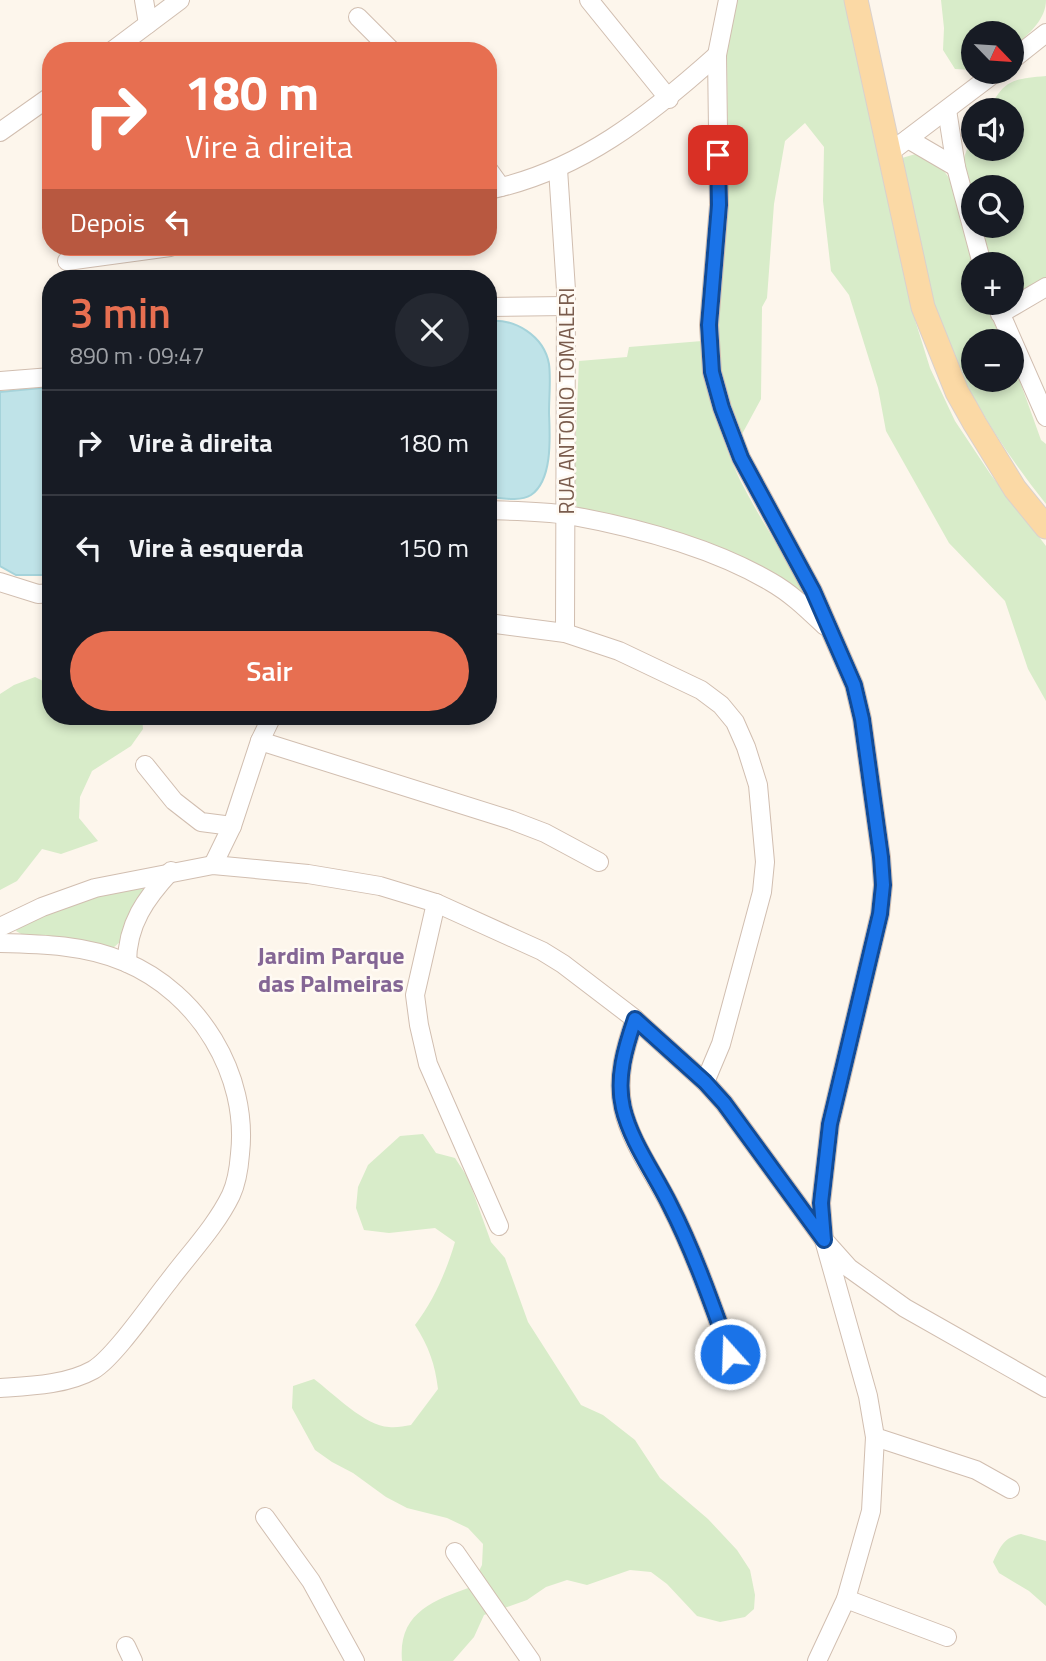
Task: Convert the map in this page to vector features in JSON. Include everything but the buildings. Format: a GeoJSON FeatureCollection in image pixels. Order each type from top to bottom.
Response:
{"type":"FeatureCollection","features":[{"type":"Feature","properties":{"kind":"main road"},"geometry":{"type":"LineString","coordinates":[[856,0],[912,267],[923,307],[957,392],[1015,489],[1046,527]]}},
{"type":"Feature","properties":{"kind":"street"},"geometry":{"type":"LineString","coordinates":[[144,0],[148,24]]}},
{"type":"Feature","properties":{"kind":"street"},"geometry":{"type":"LineString","coordinates":[[124,42],[180,0]]}},
{"type":"Feature","properties":{"kind":"street"},"geometry":{"type":"LineString","coordinates":[[589,0],[669,99]]}},
{"type":"Feature","properties":{"kind":"street"},"geometry":{"type":"LineString","coordinates":[[728,0],[717,55],[719,205],[709,325],[712,372],[741,458],[813,591],[854,685],[862,719],[883,885],[880,914],[830,1124],[821,1203],[824,1240],[860,1361],[875,1437],[871,1511],[846,1599],[817,1661]]}},
{"type":"Feature","properties":{"kind":"street"},"geometry":{"type":"LineString","coordinates":[[358,17],[383,42]]}},
{"type":"Feature","properties":{"kind":"street"},"geometry":{"type":"LineString","coordinates":[[1024,50],[1046,33]]}},
{"type":"Feature","properties":{"kind":"street"},"geometry":{"type":"LineString","coordinates":[[497,188],[558,169],[623,132],[669,99],[717,55]]}},
{"type":"Feature","properties":{"kind":"street"},"geometry":{"type":"LineString","coordinates":[[889,153],[981,84]]}},
{"type":"Feature","properties":{"kind":"street"},"geometry":{"type":"LineString","coordinates":[[0,132],[42,102]]}},
{"type":"Feature","properties":{"kind":"street"},"geometry":{"type":"LineString","coordinates":[[947,110],[956,167],[979,252]]}},
{"type":"Feature","properties":{"kind":"street"},"geometry":{"type":"LineString","coordinates":[[908,139],[956,167]]}},
{"type":"Feature","properties":{"kind":"street","name":"RUA ANTONIO TOMALERI"},"geometry":{"type":"LineString","coordinates":[[558,169],[566,306],[565,633]]}},
{"type":"Feature","properties":{"kind":"street"},"geometry":{"type":"LineString","coordinates":[[67,261],[104,256]]}},
{"type":"Feature","properties":{"kind":"street"},"geometry":{"type":"LineString","coordinates":[[1024,297],[1046,287]]}},
{"type":"Feature","properties":{"kind":"street"},"geometry":{"type":"LineString","coordinates":[[497,307],[566,306]]}},
{"type":"Feature","properties":{"kind":"street"},"geometry":{"type":"LineString","coordinates":[[1001,315],[1046,417]]}},
{"type":"Feature","properties":{"kind":"street"},"geometry":{"type":"LineString","coordinates":[[0,381],[42,378]]}},
{"type":"Feature","properties":{"kind":"street"},"geometry":{"type":"LineString","coordinates":[[497,511],[566,515],[636,530],[691,548],[772,582],[802,603],[834,636]]}},
{"type":"Feature","properties":{"kind":"street"},"geometry":{"type":"LineString","coordinates":[[0,582],[42,594]]}},
{"type":"Feature","properties":{"kind":"street"},"geometry":{"type":"LineString","coordinates":[[497,624],[565,633],[620,651],[701,690],[721,705],[736,722],[758,785],[765,862],[762,891],[721,1044],[705,1082]]}},
{"type":"Feature","properties":{"kind":"street"},"geometry":{"type":"LineString","coordinates":[[213,864],[232,826],[268,725]]}},
{"type":"Feature","properties":{"kind":"street"},"geometry":{"type":"LineString","coordinates":[[260,741],[545,832],[599,862]]}},
{"type":"Feature","properties":{"kind":"street"},"geometry":{"type":"LineString","coordinates":[[145,765],[174,801],[201,822],[232,826]]}},
{"type":"Feature","properties":{"kind":"street"},"geometry":{"type":"LineString","coordinates":[[0,927],[42,907],[95,888],[213,864],[308,874],[380,886],[436,903],[542,951],[635,1019],[705,1082],[744,1129],[824,1240],[849,1268],[905,1308],[1046,1388]]}},
{"type":"Feature","properties":{"kind":"street"},"geometry":{"type":"LineString","coordinates":[[127,962],[127,946],[140,910],[150,894],[172,871]]}},
{"type":"Feature","properties":{"kind":"street"},"geometry":{"type":"LineString","coordinates":[[436,903],[415,995],[419,1025],[428,1064],[499,1226]]}},
{"type":"Feature","properties":{"kind":"street"},"geometry":{"type":"LineString","coordinates":[[0,943],[77,948],[127,962],[156,980],[190,1008],[212,1037],[229,1069],[238,1094],[243,1131],[238,1170],[231,1194],[214,1223],[131,1330],[95,1369],[34,1386],[0,1388]]}},
{"type":"Feature","properties":{"kind":"street"},"geometry":{"type":"LineString","coordinates":[[635,1019],[623,1055],[623,1109],[638,1145],[671,1206],[730,1354]]}},
{"type":"Feature","properties":{"kind":"street"},"geometry":{"type":"LineString","coordinates":[[875,1437],[976,1470],[1010,1489]]}},
{"type":"Feature","properties":{"kind":"street"},"geometry":{"type":"LineString","coordinates":[[265,1517],[311,1581],[355,1661]]}},
{"type":"Feature","properties":{"kind":"street"},"geometry":{"type":"LineString","coordinates":[[455,1552],[531,1661]]}},
{"type":"Feature","properties":{"kind":"street"},"geometry":{"type":"LineString","coordinates":[[846,1599],[947,1637]]}},
{"type":"Feature","properties":{"kind":"green space"},"geometry":{"type":"Polygon","coordinates":[[[736,0],[845,0],[911,307],[930,368],[955,421],[991,475],[1046,546],[1046,701],[1028,669],[1005,601],[949,543],[886,431],[878,388],[849,295],[831,271],[823,201],[824,147],[805,123],[785,141],[774,204],[767,298],[762,307],[761,399],[741,436],[720,384],[715,333],[728,202],[727,53],[736,0]]]}},
{"type":"Feature","properties":{"kind":"green space"},"geometry":{"type":"Polygon","coordinates":[[[941,0],[1046,0],[1043,15],[1024,38],[1024,21],[961,21],[961,69],[955,69],[943,50],[941,0]]]}},
{"type":"Feature","properties":{"kind":"green space"},"geometry":{"type":"Polygon","coordinates":[[[1046,76],[1046,280],[1036,290],[1024,292],[1024,252],[961,252],[961,315],[990,315],[997,329],[961,329],[961,372],[936,309],[902,158],[919,153],[941,167],[952,182],[963,161],[1024,161],[1024,98],[996,98],[1005,86],[1024,84],[1024,79],[1046,76]]]}},
{"type":"Feature","properties":{"kind":"green space"},"geometry":{"type":"Polygon","coordinates":[[[702,341],[715,412],[740,480],[810,600],[584,513],[573,503],[579,361],[627,357],[629,347],[702,341]]]}},
{"type":"Feature","properties":{"kind":"green space"},"geometry":{"type":"Polygon","coordinates":[[[971,392],[1024,392],[1041,440],[1046,444],[1046,504],[997,436],[971,392]]]}},
{"type":"Feature","properties":{"kind":"green space"},"geometry":{"type":"Polygon","coordinates":[[[35,677],[42,680],[42,725],[143,725],[143,729],[131,746],[92,771],[80,797],[79,818],[98,841],[61,854],[42,849],[17,881],[0,890],[0,694],[35,677]]]}},
{"type":"Feature","properties":{"kind":"green space"},"geometry":{"type":"Polygon","coordinates":[[[148,885],[121,941],[113,948],[23,935],[16,931],[20,924],[81,901],[148,885]]]}},
{"type":"Feature","properties":{"kind":"green space"},"geometry":{"type":"Polygon","coordinates":[[[423,1134],[436,1153],[455,1158],[468,1178],[491,1242],[505,1258],[528,1322],[581,1405],[603,1415],[635,1440],[660,1478],[708,1519],[737,1550],[750,1570],[755,1595],[754,1609],[745,1617],[720,1622],[697,1616],[667,1584],[651,1572],[630,1570],[587,1585],[567,1580],[546,1587],[527,1600],[484,1615],[474,1637],[453,1661],[402,1661],[402,1645],[412,1620],[431,1604],[471,1587],[482,1565],[483,1544],[468,1528],[447,1518],[407,1508],[315,1450],[292,1408],[293,1386],[314,1379],[370,1421],[389,1427],[400,1427],[411,1425],[438,1389],[431,1356],[415,1325],[439,1285],[455,1242],[435,1228],[389,1233],[364,1230],[356,1208],[358,1187],[368,1165],[400,1136],[423,1134]]]}},
{"type":"Feature","properties":{"kind":"green space"},"geometry":{"type":"Polygon","coordinates":[[[1021,1534],[1046,1541],[1046,1606],[1029,1591],[999,1573],[993,1562],[1000,1547],[1007,1540],[1021,1534]]]}},
{"type":"Feature","properties":{"kind":"water"},"geometry":{"type":"Polygon","coordinates":[[[497,321],[518,326],[535,337],[546,354],[550,376],[550,445],[547,469],[538,488],[531,495],[510,499],[497,498],[497,321]]]}},
{"type":"Feature","properties":{"kind":"water"},"geometry":{"type":"Polygon","coordinates":[[[42,388],[42,575],[16,575],[0,566],[0,392],[42,388]]]}},
{"type":"Feature","properties":{"kind":"district","name":"Jardim Parque das Palmeiras"},"geometry":{"type":"Point","coordinates":[331,969]}},
{"type":"Feature","properties":{"kind":"route"},"geometry":{"type":"LineString","coordinates":[[718,155],[719,205],[709,325],[712,372],[741,458],[813,591],[854,685],[862,719],[883,885],[880,914],[830,1124],[822,1175],[824,1240],[724,1103],[705,1082],[635,1019],[623,1055],[623,1109],[638,1145],[671,1206],[698,1268],[730,1354]]}}]}
